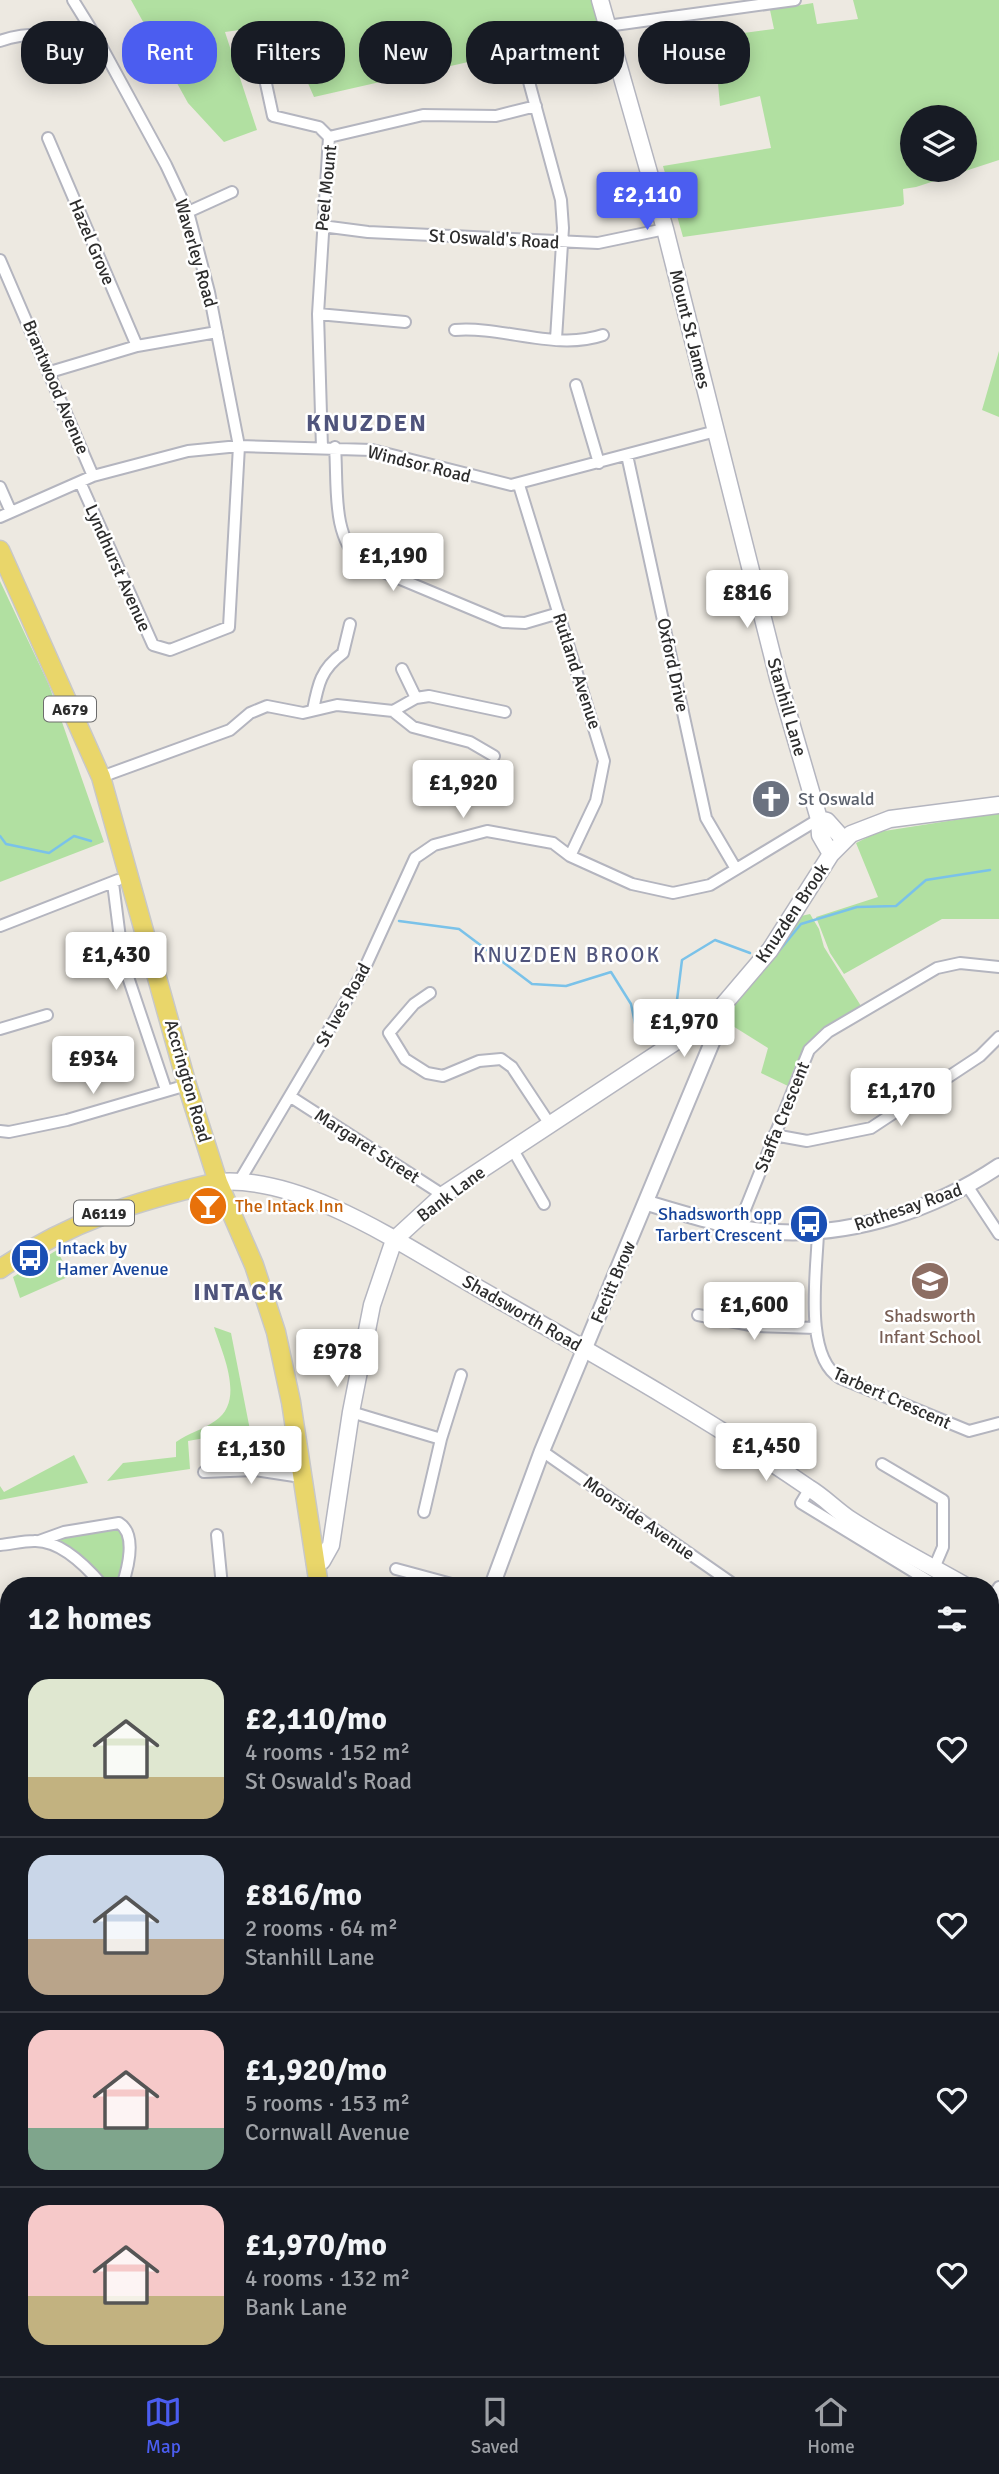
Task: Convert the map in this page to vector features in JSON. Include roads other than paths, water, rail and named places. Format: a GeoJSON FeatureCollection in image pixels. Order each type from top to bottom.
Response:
{"type":"FeatureCollection","features":[{"type":"Feature","properties":{"kind":"main road"},"geometry":{"type":"LineString","coordinates":[[600,0],[606,21]]}},
{"type":"Feature","properties":{"kind":"main road","name":"Mount St James"},"geometry":{"type":"LineString","coordinates":[[623,84],[716,431]]}},
{"type":"Feature","properties":{"kind":"main road","name":"Stanhill Lane"},"geometry":{"type":"LineString","coordinates":[[716,431],[778,678],[819,819],[820,835],[831,854]]}},
{"type":"Feature","properties":{"kind":"main road","name":"Accrington Road"},"geometry":{"type":"LineString","coordinates":[[0,550],[100,777],[187,1085],[218,1182],[254,1265],[276,1332],[291,1402],[318,1577]]}},
{"type":"Feature","properties":{"kind":"main road"},"geometry":{"type":"LineString","coordinates":[[819,819],[827,821],[844,840],[859,830],[890,819],[999,805]]}},
{"type":"Feature","properties":{"kind":"main road","name":"Knuzden Brook"},"geometry":{"type":"LineString","coordinates":[[713,1017],[770,950],[831,854],[844,840]]}},
{"type":"Feature","properties":{"kind":"main road","name":"Bank Lane"},"geometry":{"type":"LineString","coordinates":[[316,1563],[322,1561],[331,1545],[351,1412],[372,1305],[394,1240],[443,1195],[713,1017]]}},
{"type":"Feature","properties":{"kind":"main road","name":"Shadsworth Road"},"geometry":{"type":"LineString","coordinates":[[218,1182],[240,1180],[266,1183],[304,1195],[394,1240],[584,1349],[810,1488],[932,1577]]}},
{"type":"Feature","properties":{"kind":"main road","name":"A6119"},"geometry":{"type":"LineString","coordinates":[[0,1269],[57,1234],[109,1211],[218,1182]]}},
{"type":"Feature","properties":{"kind":"street","name":"Waverley Road"},"geometry":{"type":"LineString","coordinates":[[73,0],[86,21]]}},
{"type":"Feature","properties":{"kind":"street"},"geometry":{"type":"LineString","coordinates":[[624,24],[795,0]]}},
{"type":"Feature","properties":{"kind":"street"},"geometry":{"type":"LineString","coordinates":[[0,41],[21,38]]}},
{"type":"Feature","properties":{"kind":"street","name":"Waverley Road"},"geometry":{"type":"LineString","coordinates":[[108,59],[188,212],[217,332],[239,446]]}},
{"type":"Feature","properties":{"kind":"street"},"geometry":{"type":"LineString","coordinates":[[266,84],[273,116],[319,127],[329,137]]}},
{"type":"Feature","properties":{"kind":"street"},"geometry":{"type":"LineString","coordinates":[[530,84],[561,200],[562,242],[556,339]]}},
{"type":"Feature","properties":{"kind":"street","name":"Peel Mount"},"geometry":{"type":"LineString","coordinates":[[322,448],[318,314],[329,137],[422,115],[496,116],[536,106]]}},
{"type":"Feature","properties":{"kind":"street","name":"Hazel Grove"},"geometry":{"type":"LineString","coordinates":[[48,138],[137,346]]}},
{"type":"Feature","properties":{"kind":"street"},"geometry":{"type":"LineString","coordinates":[[188,212],[232,192]]}},
{"type":"Feature","properties":{"kind":"street","name":"St Oswald's Road"},"geometry":{"type":"LineString","coordinates":[[322,226],[562,242],[617,241],[664,229]]}},
{"type":"Feature","properties":{"kind":"street","name":"Brantwood Avenue"},"geometry":{"type":"LineString","coordinates":[[0,260],[93,476]]}},
{"type":"Feature","properties":{"kind":"street"},"geometry":{"type":"LineString","coordinates":[[318,314],[405,322]]}},
{"type":"Feature","properties":{"kind":"street"},"geometry":{"type":"LineString","coordinates":[[462,316],[459,330],[556,339],[603,335]]}},
{"type":"Feature","properties":{"kind":"street"},"geometry":{"type":"LineString","coordinates":[[50,372],[137,346],[217,332]]}},
{"type":"Feature","properties":{"kind":"street"},"geometry":{"type":"LineString","coordinates":[[576,385],[577,403],[599,463]]}},
{"type":"Feature","properties":{"kind":"street","name":"Windsor Road"},"geometry":{"type":"LineString","coordinates":[[6,514],[93,476],[188,451],[239,446],[335,447],[411,458],[491,482],[519,485],[716,431]]}},
{"type":"Feature","properties":{"kind":"street","name":"Lyndhurst Avenue"},"geometry":{"type":"LineString","coordinates":[[80,482],[153,645],[170,650],[229,626],[239,446]]}},
{"type":"Feature","properties":{"kind":"street"},"geometry":{"type":"LineString","coordinates":[[335,447],[342,537],[352,555],[362,563],[503,622],[525,623],[559,613]]}},
{"type":"Feature","properties":{"kind":"street","name":"Oxford Drive"},"geometry":{"type":"LineString","coordinates":[[627,455],[706,818],[736,869]]}},
{"type":"Feature","properties":{"kind":"street","name":"Rutland Avenue"},"geometry":{"type":"LineString","coordinates":[[519,485],[604,761],[596,802],[570,856]]}},
{"type":"Feature","properties":{"kind":"street"},"geometry":{"type":"LineString","coordinates":[[0,487],[6,514]]}},
{"type":"Feature","properties":{"kind":"street"},"geometry":{"type":"LineString","coordinates":[[313,710],[318,680],[328,664],[343,653],[350,624]]}},
{"type":"Feature","properties":{"kind":"street"},"geometry":{"type":"LineString","coordinates":[[401,669],[416,698]]}},
{"type":"Feature","properties":{"kind":"street"},"geometry":{"type":"LineString","coordinates":[[393,711],[416,698],[429,696],[505,712]]}},
{"type":"Feature","properties":{"kind":"street"},"geometry":{"type":"LineString","coordinates":[[100,777],[230,730],[250,713],[267,706],[303,713],[337,705],[393,711],[413,727],[470,742],[494,756]]}},
{"type":"Feature","properties":{"kind":"street","name":"St Ives Road"},"geometry":{"type":"LineString","coordinates":[[240,1180],[362,974],[415,858],[434,845],[486,831],[553,843],[570,856],[632,884],[662,893],[699,889],[819,819]]}},
{"type":"Feature","properties":{"kind":"street"},"geometry":{"type":"LineString","coordinates":[[0,926],[113,883],[129,873]]}},
{"type":"Feature","properties":{"kind":"street","name":"Accrington Road"},"geometry":{"type":"LineString","coordinates":[[113,883],[123,962],[166,1090]]}},
{"type":"Feature","properties":{"kind":"street","name":"Staffa Crescent"},"geometry":{"type":"LineString","coordinates":[[738,1227],[809,1050],[828,1032],[937,968],[960,963],[999,967]]}},
{"type":"Feature","properties":{"kind":"street"},"geometry":{"type":"LineString","coordinates":[[430,993],[414,1004],[389,1032],[405,1059],[427,1073],[443,1076],[479,1061],[501,1059],[512,1067],[551,1126]]}},
{"type":"Feature","properties":{"kind":"street"},"geometry":{"type":"LineString","coordinates":[[0,1030],[47,1015]]}},
{"type":"Feature","properties":{"kind":"street","name":"Fecitt Brow"},"geometry":{"type":"LineString","coordinates":[[495,1577],[542,1451],[713,1040],[713,1017]]}},
{"type":"Feature","properties":{"kind":"street"},"geometry":{"type":"LineString","coordinates":[[774,1135],[807,1141],[871,1128],[980,1056],[999,1037]]}},
{"type":"Feature","properties":{"kind":"street"},"geometry":{"type":"LineString","coordinates":[[0,1131],[9,1132],[68,1120],[187,1085]]}},
{"type":"Feature","properties":{"kind":"street","name":"Margaret Street"},"geometry":{"type":"LineString","coordinates":[[291,1097],[443,1195]]}},
{"type":"Feature","properties":{"kind":"street"},"geometry":{"type":"LineString","coordinates":[[513,1150],[544,1204]]}},
{"type":"Feature","properties":{"kind":"street","name":"Rothesay Road"},"geometry":{"type":"LineString","coordinates":[[647,1203],[738,1227],[777,1232],[818,1232],[877,1221],[968,1187],[999,1166]]}},
{"type":"Feature","properties":{"kind":"street"},"geometry":{"type":"LineString","coordinates":[[968,1187],[999,1234]]}},
{"type":"Feature","properties":{"kind":"street","name":"Tarbert Crescent"},"geometry":{"type":"LineString","coordinates":[[818,1232],[816,1328],[817,1348],[823,1363],[840,1378],[962,1429],[977,1432],[999,1423]]}},
{"type":"Feature","properties":{"kind":"street"},"geometry":{"type":"LineString","coordinates":[[698,1315],[756,1326],[816,1328]]}},
{"type":"Feature","properties":{"kind":"street"},"geometry":{"type":"LineString","coordinates":[[424,1512],[441,1439],[461,1376]]}},
{"type":"Feature","properties":{"kind":"street"},"geometry":{"type":"LineString","coordinates":[[351,1412],[441,1439]]}},
{"type":"Feature","properties":{"kind":"street","name":"Moorside Avenue"},"geometry":{"type":"LineString","coordinates":[[542,1451],[723,1577]]}},
{"type":"Feature","properties":{"kind":"street"},"geometry":{"type":"LineString","coordinates":[[882,1464],[943,1500],[943,1547],[936,1577]]}},
{"type":"Feature","properties":{"kind":"street"},"geometry":{"type":"LineString","coordinates":[[204,1472],[255,1470],[301,1478]]}},
{"type":"Feature","properties":{"kind":"street"},"geometry":{"type":"LineString","coordinates":[[0,1545],[39,1541],[64,1532],[119,1522],[127,1527],[130,1536],[123,1577]]}},
{"type":"Feature","properties":{"kind":"street"},"geometry":{"type":"LineString","coordinates":[[218,1535],[221,1577]]}},
{"type":"Feature","properties":{"kind":"street"},"geometry":{"type":"LineString","coordinates":[[39,1541],[63,1550],[96,1577]]}},
{"type":"Feature","properties":{"kind":"street"},"geometry":{"type":"LineString","coordinates":[[396,1569],[425,1577]]}},
{"type":"Feature","properties":{"kind":"waterway"},"geometry":{"type":"LineString","coordinates":[[0,836],[6,844],[49,853],[74,836],[91,841]]}},
{"type":"Feature","properties":{"kind":"waterway","name":"Knuzden Brook"},"geometry":{"type":"LineString","coordinates":[[778,952],[801,924],[857,907],[896,906],[926,880],[990,870]]}},
{"type":"Feature","properties":{"kind":"waterway","name":"Knuzden Brook"},"geometry":{"type":"LineString","coordinates":[[399,921],[459,929],[532,984],[566,986],[611,972],[631,1004],[636,1028],[651,1026],[676,1008],[682,960],[715,940],[750,953]]}},
{"type":"Feature","properties":{"kind":"place","name":"St Oswald"},"geometry":{"type":"Point","coordinates":[771,799]}},
{"type":"Feature","properties":{"kind":"place","name":"The Intack Inn"},"geometry":{"type":"Point","coordinates":[208,1206]}},
{"type":"Feature","properties":{"kind":"place","name":"Shadsworth opp Tarbert Crescent"},"geometry":{"type":"Point","coordinates":[809,1224]}},
{"type":"Feature","properties":{"kind":"place","name":"Intack by Hamer Avenue"},"geometry":{"type":"Point","coordinates":[30,1258]}},
{"type":"Feature","properties":{"kind":"place","name":"Shadsworth Infant School"},"geometry":{"type":"Point","coordinates":[930,1281]}},
{"type":"Feature","properties":{"kind":"district","name":"KNUZDEN"},"geometry":{"type":"Point","coordinates":[367,423]}},
{"type":"Feature","properties":{"kind":"district","name":"KNUZDEN BROOK"},"geometry":{"type":"Point","coordinates":[567,955]}},
{"type":"Feature","properties":{"kind":"district","name":"INTACK"},"geometry":{"type":"Point","coordinates":[239,1292]}}]}
